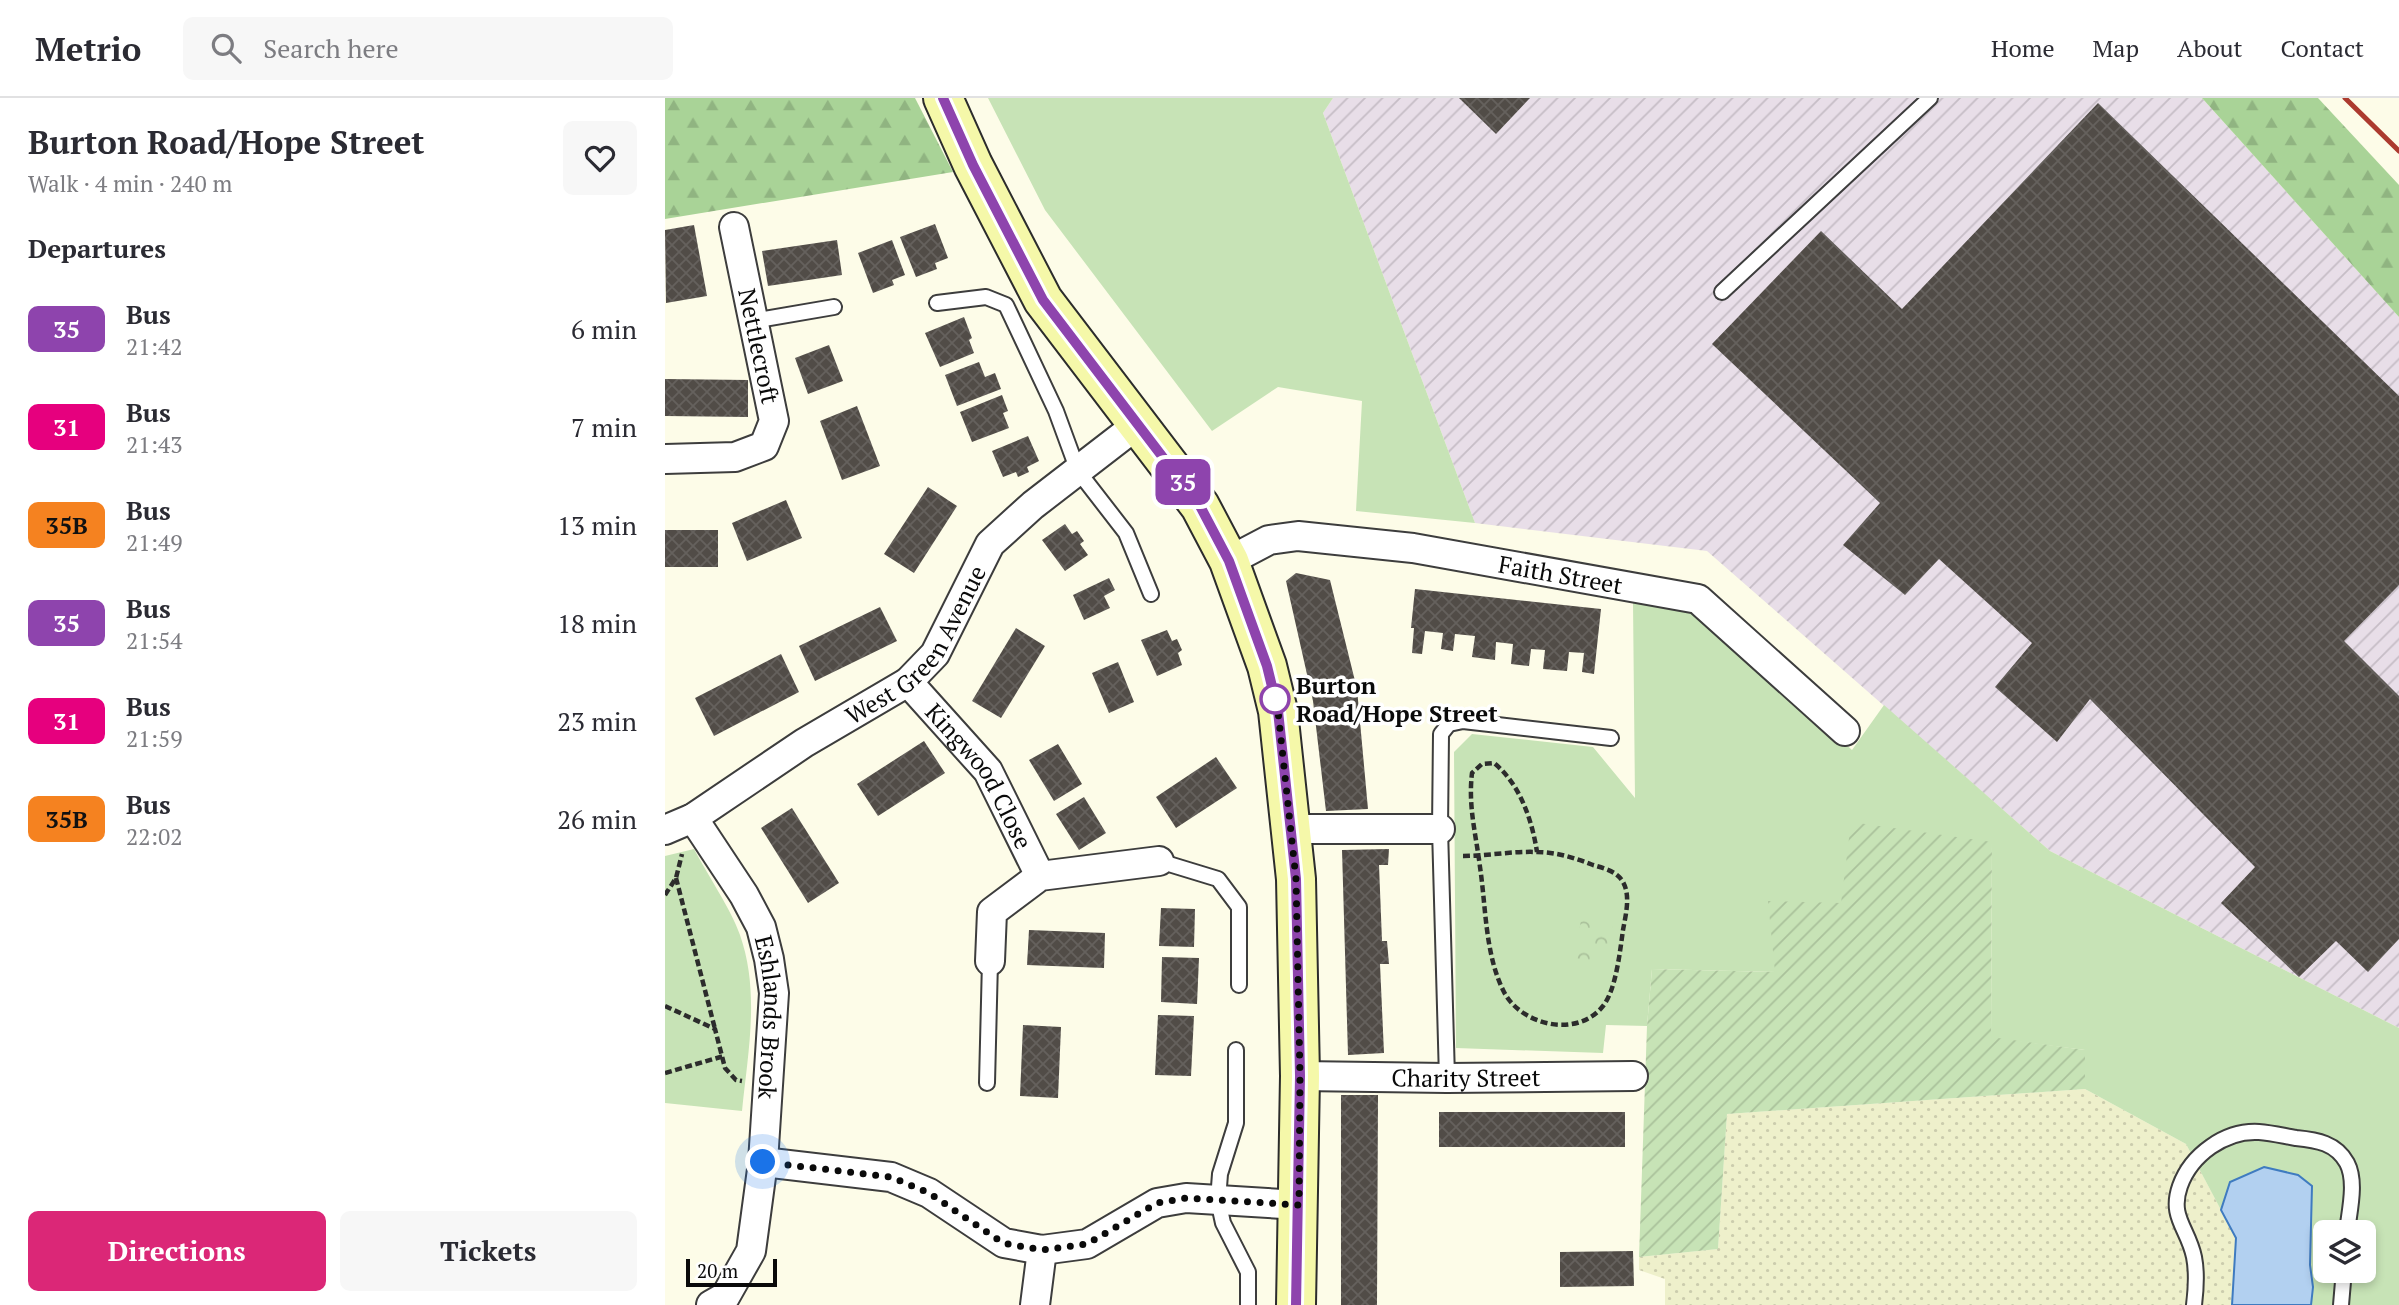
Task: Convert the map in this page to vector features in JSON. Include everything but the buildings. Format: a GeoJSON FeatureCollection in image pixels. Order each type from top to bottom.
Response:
{"type":"FeatureCollection","features":[{"type":"Feature","properties":{"kind":"street"},"geometry":{"type":"LineString","coordinates":[[943,98],[973,165],[1043,300],[1200,506],[1229,561],[1267,666],[1278,711],[1296,879],[1300,1076],[1296,1305]]}},
{"type":"Feature","properties":{"kind":"street","name":"Nettlecroft"},"geometry":{"type":"LineString","coordinates":[[665,458],[735,457],[764,446],[774,421],[734,227]]}},
{"type":"Feature","properties":{"kind":"street","name":"West Green Avenue"},"geometry":{"type":"LineString","coordinates":[[665,830],[693,818],[804,743],[908,682],[935,654],[990,544],[1034,505],[1138,424]]}},
{"type":"Feature","properties":{"kind":"street","name":"Faith Street"},"geometry":{"type":"LineString","coordinates":[[1229,561],[1269,540],[1298,536],[1413,548],[1698,598],[1845,731]]}},
{"type":"Feature","properties":{"kind":"street","name":"Kingwood Close"},"geometry":{"type":"LineString","coordinates":[[908,682],[988,771],[1040,876]]}},
{"type":"Feature","properties":{"kind":"street","name":"Eshlands Brook"},"geometry":{"type":"LineString","coordinates":[[693,818],[744,895],[761,927],[774,993],[763,1162],[751,1251],[725,1297],[711,1305]]}},
{"type":"Feature","properties":{"kind":"street"},"geometry":{"type":"LineString","coordinates":[[1291,829],[1441,843]]}},
{"type":"Feature","properties":{"kind":"street","name":"Kingwood Close"},"geometry":{"type":"LineString","coordinates":[[990,961],[992,912],[1040,876],[1159,861]]}},
{"type":"Feature","properties":{"kind":"street","name":"Charity Street"},"geometry":{"type":"LineString","coordinates":[[1300,1076],[1633,1076]]}},
{"type":"Feature","properties":{"kind":"street"},"geometry":{"type":"LineString","coordinates":[[763,1162],[891,1177],[929,1193],[1003,1243],[1042,1250],[1087,1244],[1157,1203],[1186,1198],[1299,1205]]}},
{"type":"Feature","properties":{"kind":"street"},"geometry":{"type":"LineString","coordinates":[[1035,1305],[1042,1250]]}},
{"type":"Feature","properties":{"kind":"lane"},"geometry":{"type":"LineString","coordinates":[[1722,292],[1930,98]]}},
{"type":"Feature","properties":{"kind":"lane"},"geometry":{"type":"LineString","coordinates":[[937,303],[986,297],[1006,305],[1056,411],[1078,471],[1126,533],[1151,594]]}},
{"type":"Feature","properties":{"kind":"lane"},"geometry":{"type":"LineString","coordinates":[[753,321],[834,307]]}},
{"type":"Feature","properties":{"kind":"lane"},"geometry":{"type":"LineString","coordinates":[[1447,1078],[1441,734],[1449,724],[1463,721],[1611,738]]}},
{"type":"Feature","properties":{"kind":"lane"},"geometry":{"type":"LineString","coordinates":[[1159,861],[1218,879],[1240,908],[1239,985]]}},
{"type":"Feature","properties":{"kind":"lane"},"geometry":{"type":"LineString","coordinates":[[987,1083],[990,961]]}},
{"type":"Feature","properties":{"kind":"lane"},"geometry":{"type":"LineString","coordinates":[[1236,1049],[1236,1122],[1220,1174],[1218,1200],[1223,1223],[1248,1272],[1248,1305]]}},
{"type":"Feature","properties":{"kind":"lane"},"geometry":{"type":"LineString","coordinates":[[2195,1305],[2194,1256],[2175,1210],[2179,1187],[2189,1167],[2206,1150],[2227,1138],[2240,1133],[2258,1132],[2316,1140],[2329,1145],[2348,1165],[2351,1182],[2348,1220]]}},
{"type":"Feature","properties":{"kind":"lane"},"geometry":{"type":"LineString","coordinates":[[2341,1305],[2343,1283]]}},
{"type":"Feature","properties":{"kind":"path"},"geometry":{"type":"LineString","coordinates":[[1441,843],[1479,856],[1537,852],[1567,856],[1616,874],[1625,885],[1627,905],[1610,992],[1603,1006],[1582,1020],[1549,1025],[1541,1022],[1516,1008],[1497,977],[1479,856],[1470,813],[1472,773],[1482,764],[1494,763],[1506,773],[1529,818],[1537,852]]}},
{"type":"Feature","properties":{"kind":"path"},"geometry":{"type":"LineString","coordinates":[[675,878],[726,1068],[736,1080],[768,1085]]}},
{"type":"Feature","properties":{"kind":"path"},"geometry":{"type":"LineString","coordinates":[[665,1006],[715,1028]]}},
{"type":"Feature","properties":{"kind":"path"},"geometry":{"type":"LineString","coordinates":[[665,1073],[724,1056]]}},
{"type":"Feature","properties":{"kind":"shaded area"},"geometry":{"type":"Polygon","coordinates":[[[1333,98],[2202,98],[2399,317],[2399,1028],[2050,851],[1707,551],[1475,523],[1323,113],[1333,98]]]}},
{"type":"Feature","properties":{"kind":"green space"},"geometry":{"type":"Polygon","coordinates":[[[665,98],[915,98],[953,172],[665,219],[665,98]]]}},
{"type":"Feature","properties":{"kind":"green space"},"geometry":{"type":"Polygon","coordinates":[[[988,98],[1333,98],[1323,113],[1475,523],[1356,511],[1362,401],[1278,387],[1212,431],[1045,210],[988,98]]]}},
{"type":"Feature","properties":{"kind":"green space"},"geometry":{"type":"Polygon","coordinates":[[[2202,98],[2318,98],[2399,185],[2399,317],[2202,98]]]}},
{"type":"Feature","properties":{"kind":"green space"},"geometry":{"type":"Polygon","coordinates":[[[1633,603],[1695,610],[1852,750],[1884,705],[2050,851],[2399,1028],[2399,1305],[2311,1305],[2313,1287],[2310,1265],[2230,1182],[2221,1210],[2186,1144],[2085,1089],[2085,1050],[1991,1038],[1992,843],[1841,903],[1775,972],[1652,969],[1647,1026],[1606,1025],[1603,1053],[1456,1048],[1454,752],[1472,734],[1593,747],[1635,798],[1633,603]]]}},
{"type":"Feature","properties":{"kind":"green space"},"geometry":{"type":"Polygon","coordinates":[[[1851,822],[1992,842],[1991,1037],[2085,1050],[2085,1089],[1727,1114],[1718,1249],[1639,1257],[1647,1026],[1652,969],[1775,972],[1768,901],[1841,903],[1851,822]]]}},
{"type":"Feature","properties":{"kind":"green space"},"geometry":{"type":"Polygon","coordinates":[[[694,849],[731,914],[740,935],[750,978],[751,1022],[742,1111],[665,1103],[665,856],[694,849]]]}},
{"type":"Feature","properties":{"kind":"green space"},"geometry":{"type":"Polygon","coordinates":[[[1582,913],[1614,917],[1606,963],[1575,958],[1582,913]]]}},
{"type":"Feature","properties":{"kind":"green space"},"geometry":{"type":"Polygon","coordinates":[[[2085,1089],[2186,1144],[2236,1238],[2232,1305],[1665,1305],[1665,1279],[1639,1270],[1639,1257],[1718,1249],[1727,1114],[2085,1089]]]}},
{"type":"Feature","properties":{"kind":"water"},"geometry":{"type":"Polygon","coordinates":[[[2264,1167],[2298,1175],[2312,1186],[2311,1305],[2232,1305],[2236,1238],[2221,1210],[2230,1182],[2264,1167]]]}},
{"type":"Feature","properties":{"kind":"railway"},"geometry":{"type":"LineString","coordinates":[[2345,98],[2399,151]]}},
{"type":"Feature","properties":{"kind":"bus line","name":"35"},"geometry":{"type":"LineString","coordinates":[[943,98],[973,165],[1043,300],[1200,506],[1229,561],[1267,666],[1278,711],[1296,879],[1300,1076],[1296,1305]]}},
{"type":"Feature","properties":{"kind":"place","name":"Burton Road/Hope Street"},"geometry":{"type":"Point","coordinates":[1275,699]}},
{"type":"Feature","properties":{"kind":"route"},"geometry":{"type":"LineString","coordinates":[[763,1162],[891,1177],[929,1193],[1003,1243],[1042,1250],[1087,1244],[1157,1203],[1186,1198],[1299,1205],[1300,1076],[1296,879],[1278,711],[1273,689],[1275,699]]}}]}
